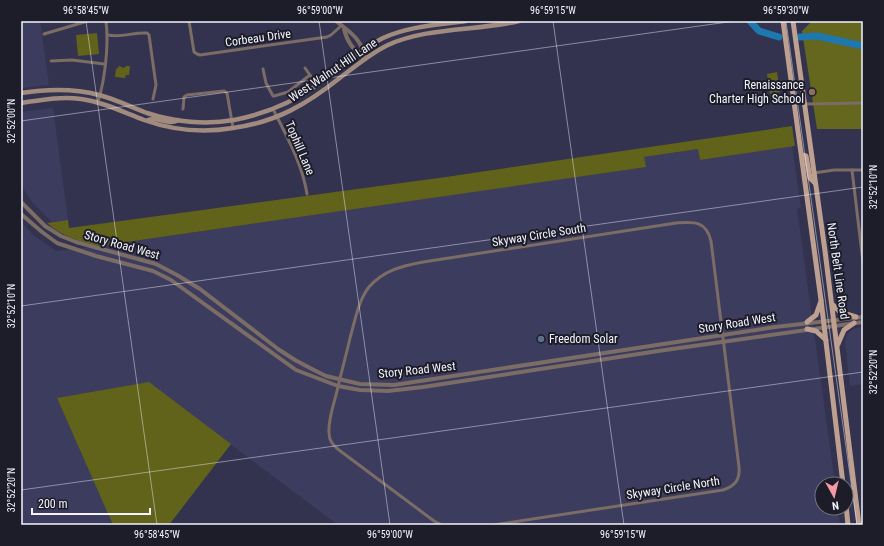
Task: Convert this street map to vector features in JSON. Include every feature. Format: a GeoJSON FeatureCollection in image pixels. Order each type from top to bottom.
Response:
{"type":"FeatureCollection","features":[{"type":"Feature","properties":{"kind":"main road","name":"West Walnut Hill Lane"},"geometry":{"type":"LineString","coordinates":[[21,93],[66,89],[100,95],[148,113],[178,120],[202,122],[232,120],[256,115],[292,100],[317,85],[364,49],[396,32],[466,21]]}},
{"type":"Feature","properties":{"kind":"main road","name":"West Walnut Hill Lane"},"geometry":{"type":"LineString","coordinates":[[21,103],[58,98],[82,99],[98,102],[147,121],[171,127],[189,130],[233,128],[262,123],[308,101],[376,51],[401,39],[419,35],[518,21]]}},
{"type":"Feature","properties":{"kind":"main road"},"geometry":{"type":"LineString","coordinates":[[783,22],[793,22]]}},
{"type":"Feature","properties":{"kind":"main road","name":"North Belt Line Road"},"geometry":{"type":"LineString","coordinates":[[783,22],[825,326],[842,476]]}},
{"type":"Feature","properties":{"kind":"main road","name":"North Belt Line Road"},"geometry":{"type":"LineString","coordinates":[[793,22],[832,303],[859,525]]}},
{"type":"Feature","properties":{"kind":"main road"},"geometry":{"type":"LineString","coordinates":[[147,121],[153,119],[172,123],[178,120]]}},
{"type":"Feature","properties":{"kind":"main road"},"geometry":{"type":"LineString","coordinates":[[802,155],[806,156],[810,178],[816,184]]}},
{"type":"Feature","properties":{"kind":"main road"},"geometry":{"type":"LineString","coordinates":[[807,322],[816,315],[821,300]]}},
{"type":"Feature","properties":{"kind":"main road"},"geometry":{"type":"LineString","coordinates":[[832,303],[840,312],[856,317]]}},
{"type":"Feature","properties":{"kind":"main road"},"geometry":{"type":"LineString","coordinates":[[838,351],[838,342],[843,331],[854,323]]}},
{"type":"Feature","properties":{"kind":"main road"},"geometry":{"type":"LineString","coordinates":[[807,329],[819,333],[826,342]]}},
{"type":"Feature","properties":{"kind":"street"},"geometry":{"type":"LineString","coordinates":[[44,34],[88,21]]}},
{"type":"Feature","properties":{"kind":"street"},"geometry":{"type":"LineString","coordinates":[[98,102],[108,35],[106,21]]}},
{"type":"Feature","properties":{"kind":"street","name":"Corbeau Drive"},"geometry":{"type":"LineString","coordinates":[[189,21],[194,52],[200,55],[327,37],[343,28]]}},
{"type":"Feature","properties":{"kind":"street"},"geometry":{"type":"LineString","coordinates":[[336,21],[343,28],[353,34],[364,49],[365,59]]}},
{"type":"Feature","properties":{"kind":"street"},"geometry":{"type":"LineString","coordinates":[[343,28],[346,37],[358,53],[365,59]]}},
{"type":"Feature","properties":{"kind":"street"},"geometry":{"type":"LineString","coordinates":[[108,35],[147,33],[149,36],[156,85],[153,99]]}},
{"type":"Feature","properties":{"kind":"street"},"geometry":{"type":"LineString","coordinates":[[51,61],[72,60],[104,64]]}},
{"type":"Feature","properties":{"kind":"street"},"geometry":{"type":"LineString","coordinates":[[305,68],[317,85]]}},
{"type":"Feature","properties":{"kind":"street"},"geometry":{"type":"LineString","coordinates":[[263,69],[266,83],[273,96],[288,92],[310,75]]}},
{"type":"Feature","properties":{"kind":"street"},"geometry":{"type":"LineString","coordinates":[[183,109],[184,97],[187,95],[224,91],[228,93],[233,128]]}},
{"type":"Feature","properties":{"kind":"street"},"geometry":{"type":"LineString","coordinates":[[804,104],[863,103]]}},
{"type":"Feature","properties":{"kind":"street","name":"Tophill Lane"},"geometry":{"type":"LineString","coordinates":[[273,109],[298,160],[307,194]]}},
{"type":"Feature","properties":{"kind":"street"},"geometry":{"type":"LineString","coordinates":[[814,173],[834,170],[863,170]]}},
{"type":"Feature","properties":{"kind":"street"},"geometry":{"type":"LineString","coordinates":[[852,170],[861,230],[863,262]]}},
{"type":"Feature","properties":{"kind":"street","name":"Story Road West"},"geometry":{"type":"LineString","coordinates":[[21,202],[45,226],[61,236],[76,242],[156,264],[200,289],[264,339],[295,360],[326,376],[360,384],[394,385],[807,322],[824,320],[834,322],[863,322]]}},
{"type":"Feature","properties":{"kind":"street","name":"Story Road West"},"geometry":{"type":"LineString","coordinates":[[21,214],[57,243],[73,249],[153,271],[171,280],[296,370],[338,386],[360,390],[388,391],[432,386],[807,329],[825,326],[834,322],[856,317],[863,317]]}},
{"type":"Feature","properties":{"kind":"street","name":"Skyway Circle South"},"geometry":{"type":"LineString","coordinates":[[338,386],[356,315],[362,300],[368,288],[389,271],[400,266],[423,262],[676,223],[698,223],[706,228],[709,234],[724,342]]}},
{"type":"Feature","properties":{"kind":"street"},"geometry":{"type":"LineString","coordinates":[[73,249],[76,242]]}},
{"type":"Feature","properties":{"kind":"street","name":"Skyway Circle North"},"geometry":{"type":"LineString","coordinates":[[494,525],[723,490],[737,482],[739,473],[724,342]]}},
{"type":"Feature","properties":{"kind":"street"},"geometry":{"type":"LineString","coordinates":[[470,374],[474,379]]}},
{"type":"Feature","properties":{"kind":"street"},"geometry":{"type":"LineString","coordinates":[[431,379],[432,386]]}},
{"type":"Feature","properties":{"kind":"street"},"geometry":{"type":"LineString","coordinates":[[338,386],[329,429],[329,435],[333,445],[434,521],[442,525]]}},
{"type":"Feature","properties":{"kind":"shaded area"},"geometry":{"type":"Polygon","coordinates":[[[21,21],[40,21],[49,85],[21,88],[21,21]]]}},
{"type":"Feature","properties":{"kind":"shaded area"},"geometry":{"type":"Polygon","coordinates":[[[812,21],[863,21],[863,129],[817,129],[802,31],[812,21]]]}},
{"type":"Feature","properties":{"kind":"shaded area"},"geometry":{"type":"Polygon","coordinates":[[[97,33],[99,54],[78,56],[76,35],[97,33]]]}},
{"type":"Feature","properties":{"kind":"shaded area"},"geometry":{"type":"Polygon","coordinates":[[[119,66],[124,68],[126,66],[130,66],[129,75],[126,75],[125,78],[115,77],[116,69],[119,66]]]}},
{"type":"Feature","properties":{"kind":"shaded area"},"geometry":{"type":"Polygon","coordinates":[[[777,72],[780,92],[770,94],[767,74],[777,72]]]}},
{"type":"Feature","properties":{"kind":"shaded area"},"geometry":{"type":"Polygon","coordinates":[[[53,108],[68,220],[52,222],[33,203],[21,185],[21,112],[53,108]]]}},
{"type":"Feature","properties":{"kind":"shaded area"},"geometry":{"type":"Polygon","coordinates":[[[792,126],[795,146],[700,160],[698,149],[644,157],[646,167],[99,246],[85,243],[58,232],[47,223],[68,220],[69,228],[446,177],[792,126]]]}},
{"type":"Feature","properties":{"kind":"shaded area"},"geometry":{"type":"Polygon","coordinates":[[[792,146],[801,208],[797,209],[834,476],[814,476],[814,516],[839,516],[840,525],[338,525],[149,383],[57,398],[113,525],[21,525],[21,222],[33,235],[56,251],[645,167],[644,157],[699,149],[700,160],[792,146]]]}},
{"type":"Feature","properties":{"kind":"shaded area"},"geometry":{"type":"Polygon","coordinates":[[[863,327],[863,384],[850,386],[845,342],[850,331],[863,327]]]}},
{"type":"Feature","properties":{"kind":"shaded area"},"geometry":{"type":"Polygon","coordinates":[[[149,382],[231,444],[169,525],[113,525],[57,398],[149,382]]]}},
{"type":"Feature","properties":{"kind":"waterway"},"geometry":{"type":"LineString","coordinates":[[750,21],[759,31],[779,37]]}},
{"type":"Feature","properties":{"kind":"waterway"},"geometry":{"type":"LineString","coordinates":[[800,37],[817,36],[863,46]]}},
{"type":"Feature","properties":{"kind":"place","name":"Renaissance Charter High School"},"geometry":{"type":"Point","coordinates":[812,92]}},
{"type":"Feature","properties":{"kind":"place","name":"Freedom Solar"},"geometry":{"type":"Point","coordinates":[541,339]}}]}
